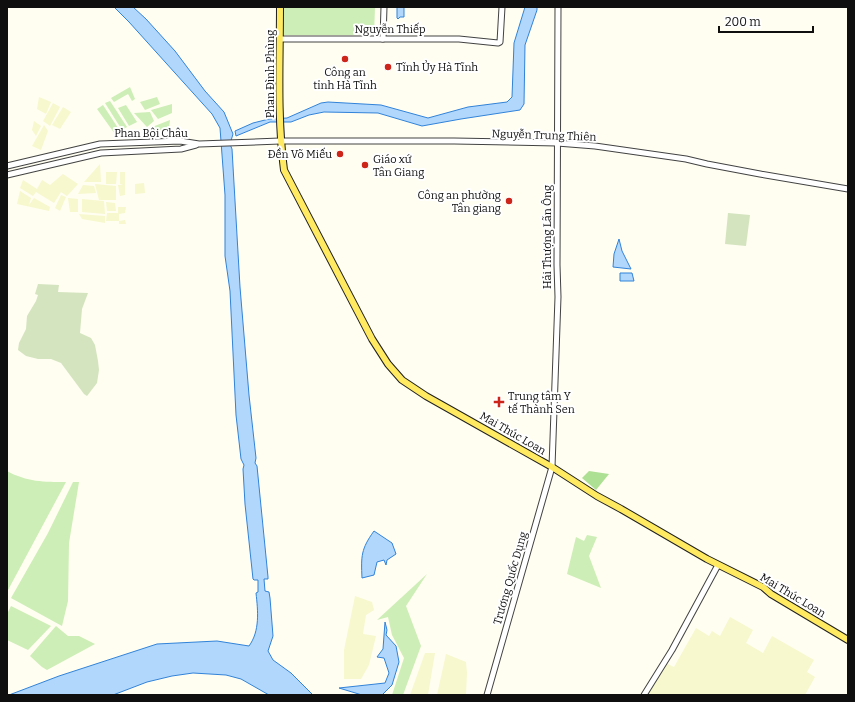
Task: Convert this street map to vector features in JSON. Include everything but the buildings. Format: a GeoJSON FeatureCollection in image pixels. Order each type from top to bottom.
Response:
{"type":"FeatureCollection","features":[{"type":"Feature","properties":{"kind":"main road","name":"Phan Đình Phùng"},"geometry":{"type":"LineString","coordinates":[[280,7],[280,141]]}},
{"type":"Feature","properties":{"kind":"main road","name":"Mai Thúc Loan"},"geometry":{"type":"LineString","coordinates":[[280,141],[284,170],[355,307],[388,364],[402,380],[426,396],[552,467],[597,496],[718,565],[763,587],[771,594],[848,640]]}},
{"type":"Feature","properties":{"kind":"street"},"geometry":{"type":"LineString","coordinates":[[383,39],[384,7]]}},
{"type":"Feature","properties":{"kind":"street","name":"Nguyễn Thiếp"},"geometry":{"type":"LineString","coordinates":[[280,39],[459,39],[499,43],[502,7]]}},
{"type":"Feature","properties":{"kind":"street","name":"Hải Thượng Lãn Ông"},"geometry":{"type":"LineString","coordinates":[[552,467],[558,297],[558,7]]}},
{"type":"Feature","properties":{"kind":"street","name":"Phan Bội Châu"},"geometry":{"type":"LineString","coordinates":[[7,166],[100,144],[180,141],[199,144]]}},
{"type":"Feature","properties":{"kind":"street","name":"Nguyễn Trung Thiên"},"geometry":{"type":"LineString","coordinates":[[199,144],[280,141],[454,141],[557,144],[601,147],[686,159],[760,174],[848,189]]}},
{"type":"Feature","properties":{"kind":"street","name":"Phan Bội Châu"},"geometry":{"type":"LineString","coordinates":[[7,175],[101,152],[181,149],[199,144]]}},
{"type":"Feature","properties":{"kind":"street","name":"Trương Quốc Dụng"},"geometry":{"type":"LineString","coordinates":[[487,695],[552,467]]}},
{"type":"Feature","properties":{"kind":"street"},"geometry":{"type":"LineString","coordinates":[[644,695],[672,650],[718,565]]}},
{"type":"Feature","properties":{"kind":"green space"},"geometry":{"type":"Polygon","coordinates":[[[284,7],[375,7],[374,35],[284,35],[284,7]]]}},
{"type":"Feature","properties":{"kind":"green space"},"geometry":{"type":"Polygon","coordinates":[[[130,87],[135,99],[132,101],[128,94],[114,102],[111,98],[130,87]]]}},
{"type":"Feature","properties":{"kind":"green space"},"geometry":{"type":"Polygon","coordinates":[[[39,97],[51,102],[46,114],[37,109],[39,97]]]}},
{"type":"Feature","properties":{"kind":"green space"},"geometry":{"type":"Polygon","coordinates":[[[157,97],[160,104],[145,110],[140,102],[157,97]]]}},
{"type":"Feature","properties":{"kind":"green space"},"geometry":{"type":"Polygon","coordinates":[[[110,101],[127,127],[122,130],[105,103],[110,101]]]}},
{"type":"Feature","properties":{"kind":"green space"},"geometry":{"type":"Polygon","coordinates":[[[53,103],[60,107],[50,126],[43,121],[53,103]]]}},
{"type":"Feature","properties":{"kind":"green space"},"geometry":{"type":"Polygon","coordinates":[[[172,104],[172,113],[158,119],[151,110],[172,104]]]}},
{"type":"Feature","properties":{"kind":"green space"},"geometry":{"type":"Polygon","coordinates":[[[103,105],[120,131],[115,134],[97,109],[103,105]]]}},
{"type":"Feature","properties":{"kind":"green space"},"geometry":{"type":"Polygon","coordinates":[[[126,105],[137,122],[129,126],[118,108],[126,105]]]}},
{"type":"Feature","properties":{"kind":"green space"},"geometry":{"type":"Polygon","coordinates":[[[63,107],[71,112],[60,129],[52,125],[63,107]]]}},
{"type":"Feature","properties":{"kind":"green space"},"geometry":{"type":"Polygon","coordinates":[[[150,112],[154,121],[147,127],[134,113],[150,112]]]}},
{"type":"Feature","properties":{"kind":"green space"},"geometry":{"type":"Polygon","coordinates":[[[170,120],[169,128],[149,133],[147,129],[170,120]]]}},
{"type":"Feature","properties":{"kind":"green space"},"geometry":{"type":"Polygon","coordinates":[[[34,121],[41,126],[36,136],[32,130],[34,121]]]}},
{"type":"Feature","properties":{"kind":"green space"},"geometry":{"type":"Polygon","coordinates":[[[44,125],[48,131],[41,150],[32,146],[44,125]]]}},
{"type":"Feature","properties":{"kind":"green space"},"geometry":{"type":"Polygon","coordinates":[[[100,164],[101,182],[84,182],[100,164]]]}},
{"type":"Feature","properties":{"kind":"green space"},"geometry":{"type":"Polygon","coordinates":[[[106,172],[117,172],[116,184],[106,184],[106,172]]]}},
{"type":"Feature","properties":{"kind":"green space"},"geometry":{"type":"Polygon","coordinates":[[[120,172],[125,172],[125,195],[120,196],[118,185],[123,185],[120,184],[120,172]]]}},
{"type":"Feature","properties":{"kind":"green space"},"geometry":{"type":"Polygon","coordinates":[[[63,174],[78,184],[67,196],[61,192],[54,203],[36,192],[33,196],[20,188],[23,180],[37,189],[42,180],[50,185],[63,174]]]}},
{"type":"Feature","properties":{"kind":"green space"},"geometry":{"type":"Polygon","coordinates":[[[144,183],[145,193],[135,194],[135,184],[144,183]]]}},
{"type":"Feature","properties":{"kind":"green space"},"geometry":{"type":"Polygon","coordinates":[[[95,184],[116,186],[116,200],[99,200],[95,184]]]}},
{"type":"Feature","properties":{"kind":"green space"},"geometry":{"type":"Polygon","coordinates":[[[83,185],[94,186],[96,193],[78,194],[83,185]]]}},
{"type":"Feature","properties":{"kind":"green space"},"geometry":{"type":"Polygon","coordinates":[[[20,191],[31,198],[29,205],[34,198],[50,207],[49,211],[17,204],[20,191]]]}},
{"type":"Feature","properties":{"kind":"green space"},"geometry":{"type":"Polygon","coordinates":[[[61,195],[66,197],[60,211],[55,208],[61,195]]]}},
{"type":"Feature","properties":{"kind":"green space"},"geometry":{"type":"Polygon","coordinates":[[[68,198],[78,199],[78,212],[70,212],[68,198]]]}},
{"type":"Feature","properties":{"kind":"green space"},"geometry":{"type":"Polygon","coordinates":[[[82,199],[104,201],[105,214],[82,212],[82,199]]]}},
{"type":"Feature","properties":{"kind":"green space"},"geometry":{"type":"Polygon","coordinates":[[[106,202],[115,203],[116,211],[107,211],[106,202]]]}},
{"type":"Feature","properties":{"kind":"green space"},"geometry":{"type":"Polygon","coordinates":[[[118,207],[126,207],[125,213],[119,214],[119,221],[106,221],[107,213],[118,213],[118,207]]]}},
{"type":"Feature","properties":{"kind":"green space"},"geometry":{"type":"Polygon","coordinates":[[[728,213],[750,215],[746,246],[725,244],[728,213]]]}},
{"type":"Feature","properties":{"kind":"green space"},"geometry":{"type":"Polygon","coordinates":[[[79,214],[105,216],[105,223],[82,219],[79,214]]]}},
{"type":"Feature","properties":{"kind":"green space"},"geometry":{"type":"Polygon","coordinates":[[[125,220],[126,224],[119,224],[119,221],[125,220]]]}},
{"type":"Feature","properties":{"kind":"green space"},"geometry":{"type":"Polygon","coordinates":[[[38,284],[59,285],[58,292],[88,293],[82,309],[80,333],[91,338],[95,345],[99,370],[97,383],[87,396],[61,363],[51,359],[38,359],[26,356],[18,350],[19,343],[26,329],[27,316],[38,295],[35,294],[38,284]]]}},
{"type":"Feature","properties":{"kind":"green space"},"geometry":{"type":"Polygon","coordinates":[[[7,471],[14,475],[29,479],[66,482],[7,592],[7,471]]]}},
{"type":"Feature","properties":{"kind":"green space"},"geometry":{"type":"Polygon","coordinates":[[[589,471],[609,474],[596,490],[582,478],[589,471]]]}},
{"type":"Feature","properties":{"kind":"green space"},"geometry":{"type":"Polygon","coordinates":[[[73,482],[79,482],[69,543],[68,601],[62,626],[11,598],[48,533],[73,482]]]}},
{"type":"Feature","properties":{"kind":"green space"},"geometry":{"type":"Polygon","coordinates":[[[587,535],[597,537],[589,556],[601,588],[567,574],[576,537],[584,541],[587,535]]]}},
{"type":"Feature","properties":{"kind":"green space"},"geometry":{"type":"Polygon","coordinates":[[[427,574],[406,606],[421,646],[403,695],[392,695],[404,658],[392,635],[388,617],[377,620],[427,574]]]}},
{"type":"Feature","properties":{"kind":"green space"},"geometry":{"type":"Polygon","coordinates":[[[355,596],[372,602],[374,610],[366,615],[363,634],[376,636],[369,665],[361,679],[344,679],[344,650],[355,596]]]}},
{"type":"Feature","properties":{"kind":"green space"},"geometry":{"type":"Polygon","coordinates":[[[11,606],[51,626],[28,650],[7,640],[7,614],[11,606]]]}},
{"type":"Feature","properties":{"kind":"green space"},"geometry":{"type":"Polygon","coordinates":[[[730,617],[753,630],[746,643],[763,653],[772,636],[814,660],[807,672],[815,677],[805,695],[645,695],[664,662],[674,667],[696,628],[709,636],[712,631],[720,636],[730,617]]]}},
{"type":"Feature","properties":{"kind":"green space"},"geometry":{"type":"Polygon","coordinates":[[[56,626],[68,636],[79,636],[95,644],[47,670],[30,656],[56,626]]]}},
{"type":"Feature","properties":{"kind":"green space"},"geometry":{"type":"Polygon","coordinates":[[[425,653],[435,653],[428,695],[410,695],[425,653]]]}},
{"type":"Feature","properties":{"kind":"green space"},"geometry":{"type":"Polygon","coordinates":[[[446,654],[466,662],[466,694],[437,695],[446,654]]]}},
{"type":"Feature","properties":{"kind":"water"},"geometry":{"type":"Polygon","coordinates":[[[114,7],[133,7],[146,19],[175,51],[205,91],[224,112],[233,134],[230,144],[232,149],[240,287],[256,458],[255,463],[257,466],[268,577],[268,579],[264,579],[265,591],[269,592],[273,636],[268,651],[273,660],[291,673],[313,695],[269,695],[241,679],[226,675],[193,673],[147,682],[113,695],[9,695],[59,676],[157,644],[217,641],[249,646],[253,640],[257,627],[258,614],[256,593],[258,592],[258,580],[253,579],[245,504],[244,465],[241,459],[236,415],[230,291],[225,256],[225,195],[220,128],[212,114],[114,7]]]}},
{"type":"Feature","properties":{"kind":"water"},"geometry":{"type":"Polygon","coordinates":[[[397,7],[404,7],[404,17],[397,18],[397,7]]]}},
{"type":"Feature","properties":{"kind":"water"},"geometry":{"type":"Polygon","coordinates":[[[525,7],[537,7],[537,10],[525,45],[524,104],[520,110],[422,126],[378,113],[324,112],[309,115],[291,122],[270,122],[236,136],[235,131],[253,123],[269,119],[287,118],[321,103],[328,102],[381,105],[428,118],[468,107],[507,102],[512,97],[514,43],[525,7]]]}},
{"type":"Feature","properties":{"kind":"water"},"geometry":{"type":"Polygon","coordinates":[[[619,239],[622,251],[631,269],[613,267],[614,254],[619,239]]]}},
{"type":"Feature","properties":{"kind":"water"},"geometry":{"type":"Polygon","coordinates":[[[620,273],[632,273],[634,281],[620,281],[620,273]]]}},
{"type":"Feature","properties":{"kind":"water"},"geometry":{"type":"Polygon","coordinates":[[[374,531],[392,543],[396,554],[387,560],[386,565],[384,560],[377,562],[374,575],[362,578],[364,548],[374,531]]]}},
{"type":"Feature","properties":{"kind":"water"},"geometry":{"type":"Polygon","coordinates":[[[385,622],[387,630],[386,635],[396,646],[399,662],[392,685],[382,695],[362,695],[339,688],[385,683],[389,673],[384,658],[377,657],[383,649],[385,622]]]}},
{"type":"Feature","properties":{"kind":"place","name":"Công an tỉnh Hà Tĩnh"},"geometry":{"type":"Point","coordinates":[345,59]}},
{"type":"Feature","properties":{"kind":"place","name":"Tĩnh Ủy Hà Tĩnh"},"geometry":{"type":"Point","coordinates":[388,67]}},
{"type":"Feature","properties":{"kind":"place","name":"Đền Võ Miếu"},"geometry":{"type":"Point","coordinates":[340,154]}},
{"type":"Feature","properties":{"kind":"place","name":"Giáo xứ Tân Giang"},"geometry":{"type":"Point","coordinates":[365,165]}},
{"type":"Feature","properties":{"kind":"place","name":"Công an phường Tân giang"},"geometry":{"type":"Point","coordinates":[509,201]}},
{"type":"Feature","properties":{"kind":"place","name":"Trung tâm Y tế Thành Sen"},"geometry":{"type":"Point","coordinates":[499,402]}}]}
